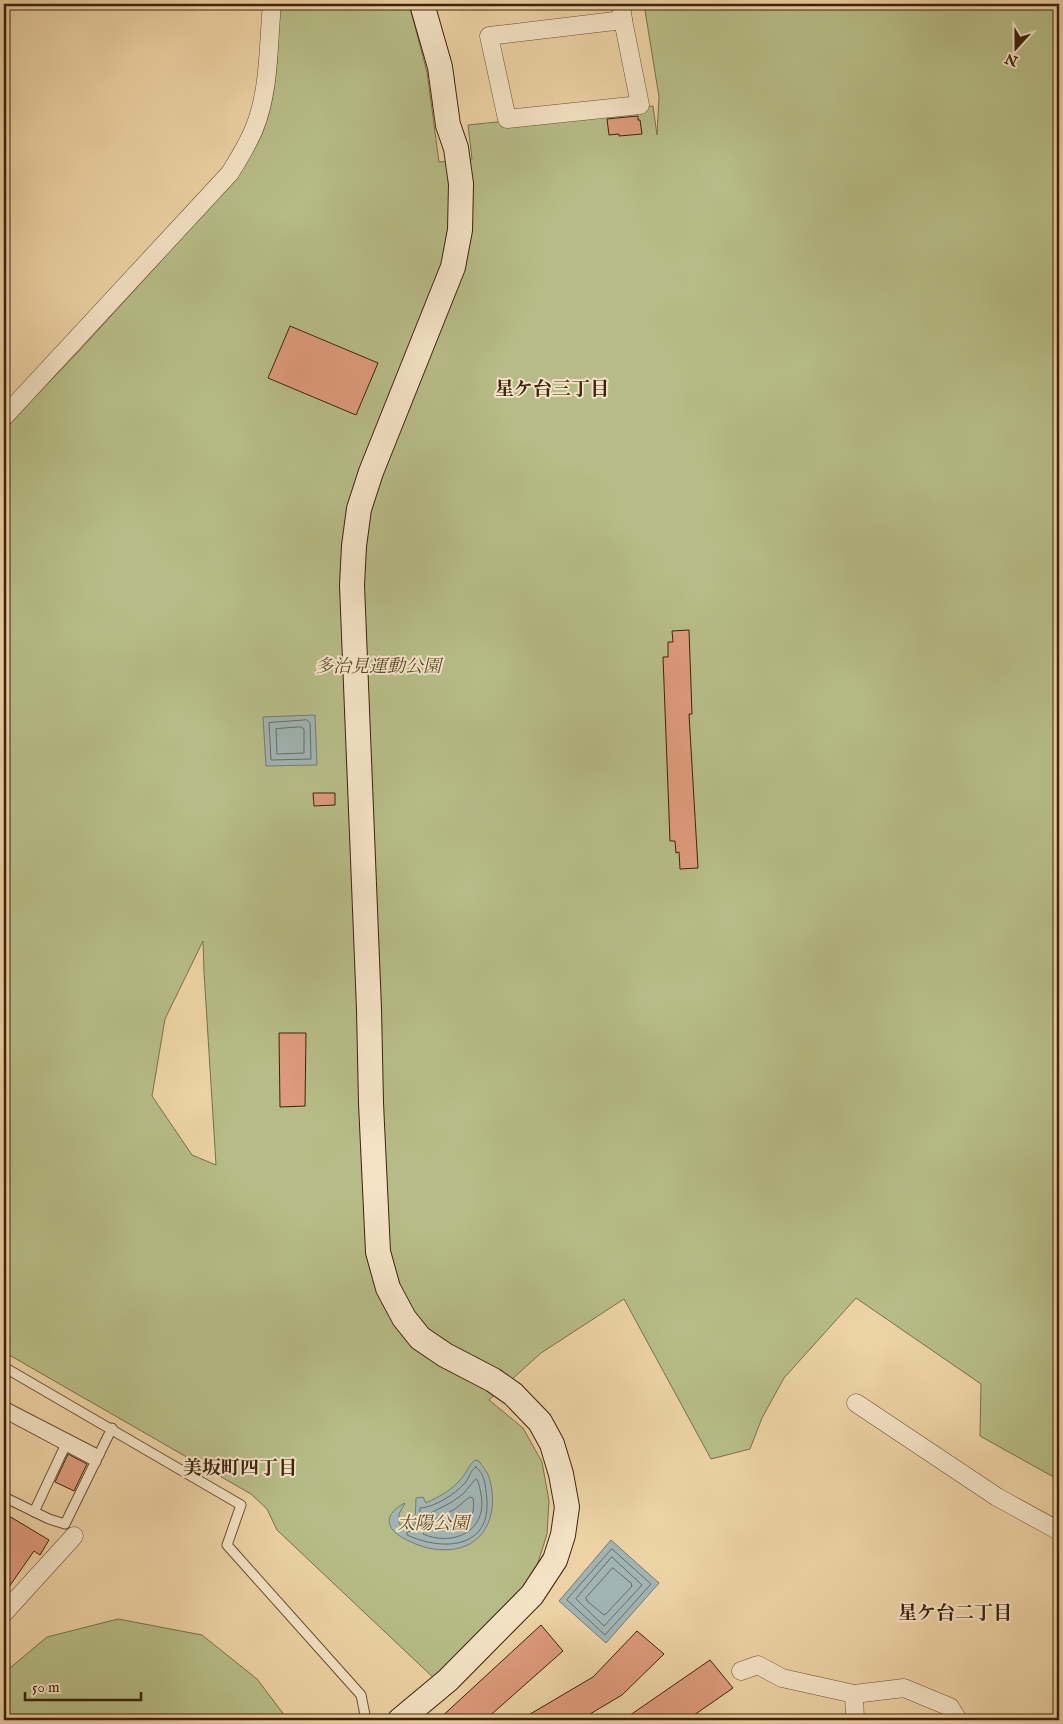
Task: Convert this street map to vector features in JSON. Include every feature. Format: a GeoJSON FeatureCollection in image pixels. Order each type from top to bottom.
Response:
{"type":"FeatureCollection","features":[{"type":"Feature","properties":{"kind":"street"},"geometry":{"type":"LineString","coordinates":[[4,416],[230,173],[255,128],[263,97],[272,4]]}},
{"type":"Feature","properties":{"kind":"street"},"geometry":{"type":"LineString","coordinates":[[400,1720],[448,1680],[532,1595],[555,1560],[563,1535],[567,1507],[561,1474],[552,1444],[540,1422],[513,1394],[493,1380],[445,1355],[420,1338],[404,1318],[388,1288],[378,1252],[352,585],[354,546],[359,509],[371,472],[453,268],[460,230],[461,184],[456,148],[448,125],[440,67],[422,4]]}},
{"type":"Feature","properties":{"kind":"street"},"geometry":{"type":"LineString","coordinates":[[622,12],[640,105],[507,119],[489,36],[622,12]]}},
{"type":"Feature","properties":{"kind":"street"},"geometry":{"type":"LineString","coordinates":[[856,1403],[998,1498],[1059,1531]]}},
{"type":"Feature","properties":{"kind":"street"},"geometry":{"type":"LineString","coordinates":[[4,1613],[74,1536]]}},
{"type":"Feature","properties":{"kind":"street"},"geometry":{"type":"LineString","coordinates":[[741,1671],[758,1666],[782,1678],[854,1694],[904,1688],[950,1707],[958,1720]]}},
{"type":"Feature","properties":{"kind":"street"},"geometry":{"type":"LineString","coordinates":[[854,1694],[855,1720]]}},
{"type":"Feature","properties":{"kind":"lane"},"geometry":{"type":"LineString","coordinates":[[4,1376],[9,1370],[112,1428],[240,1505],[227,1545],[361,1695],[366,1720]]}},
{"type":"Feature","properties":{"kind":"lane"},"geometry":{"type":"LineString","coordinates":[[4,1406],[97,1459]]}},
{"type":"Feature","properties":{"kind":"lane"},"geometry":{"type":"LineString","coordinates":[[4,1412],[65,1446],[97,1459]]}},
{"type":"Feature","properties":{"kind":"lane"},"geometry":{"type":"LineString","coordinates":[[4,1497],[49,1519],[65,1524],[112,1428]]}},
{"type":"Feature","properties":{"kind":"lane"},"geometry":{"type":"LineString","coordinates":[[34,1512],[65,1446]]}},
{"type":"Feature","properties":{"kind":"green space"},"geometry":{"type":"Polygon","coordinates":[[[280,4],[409,4],[427,72],[439,162],[472,159],[468,125],[653,106],[657,135],[659,97],[644,4],[1059,4],[1059,1480],[980,1436],[981,1384],[856,1298],[784,1378],[762,1418],[750,1449],[711,1459],[624,1299],[541,1353],[489,1400],[523,1428],[542,1462],[549,1501],[547,1534],[531,1585],[438,1682],[277,1530],[267,1509],[251,1494],[4,1352],[9,1322],[4,1319],[4,429],[80,350],[223,193],[249,159],[261,136],[271,104],[276,71],[280,4]],[[203,941],[165,1019],[152,1096],[192,1155],[216,1165],[203,941]]]}},
{"type":"Feature","properties":{"kind":"green space"},"geometry":{"type":"Polygon","coordinates":[[[118,1619],[202,1635],[257,1679],[288,1720],[4,1720],[4,1673],[47,1637],[118,1619]]]}},
{"type":"Feature","properties":{"kind":"water"},"geometry":{"type":"Polygon","coordinates":[[[315,715],[317,765],[266,766],[263,717],[315,715]]]}},
{"type":"Feature","properties":{"kind":"water"},"geometry":{"type":"Polygon","coordinates":[[[475,1460],[479,1461],[488,1475],[492,1498],[490,1518],[478,1538],[461,1548],[440,1550],[418,1545],[400,1537],[394,1532],[389,1521],[392,1513],[398,1507],[405,1503],[399,1514],[399,1524],[411,1526],[415,1524],[416,1498],[423,1497],[426,1503],[444,1493],[462,1478],[475,1460]]]}},
{"type":"Feature","properties":{"kind":"water"},"geometry":{"type":"Polygon","coordinates":[[[611,1540],[659,1583],[606,1643],[559,1601],[611,1540]]]}},
{"type":"Feature","properties":{"kind":"building"},"geometry":{"type":"Polygon","coordinates":[[[638,116],[642,134],[609,135],[607,119],[638,116]]]}},
{"type":"Feature","properties":{"kind":"building"},"geometry":{"type":"Polygon","coordinates":[[[290,326],[378,363],[356,415],[268,378],[290,326]]]}},
{"type":"Feature","properties":{"kind":"building"},"geometry":{"type":"Polygon","coordinates":[[[689,630],[692,714],[689,714],[698,868],[680,869],[679,852],[676,853],[675,841],[670,841],[663,657],[668,657],[668,642],[673,642],[672,631],[689,630]]]}},
{"type":"Feature","properties":{"kind":"building"},"geometry":{"type":"Polygon","coordinates":[[[313,793],[335,793],[335,805],[314,806],[313,793]]]}},
{"type":"Feature","properties":{"kind":"building"},"geometry":{"type":"Polygon","coordinates":[[[279,1033],[306,1033],[305,1106],[280,1107],[279,1033]]]}},
{"type":"Feature","properties":{"kind":"building"},"geometry":{"type":"Polygon","coordinates":[[[68,1454],[87,1464],[74,1491],[55,1482],[68,1454]]]}},
{"type":"Feature","properties":{"kind":"building"},"geometry":{"type":"Polygon","coordinates":[[[4,1513],[49,1540],[40,1555],[34,1551],[4,1594],[4,1513]]]}},
{"type":"Feature","properties":{"kind":"building"},"geometry":{"type":"Polygon","coordinates":[[[541,1625],[563,1651],[485,1720],[438,1720],[541,1625]]]}},
{"type":"Feature","properties":{"kind":"building"},"geometry":{"type":"Polygon","coordinates":[[[637,1631],[664,1654],[622,1695],[580,1720],[520,1720],[593,1677],[637,1631]]]}},
{"type":"Feature","properties":{"kind":"building"},"geometry":{"type":"Polygon","coordinates":[[[710,1660],[733,1688],[687,1720],[623,1720],[710,1660]]]}},
{"type":"Feature","properties":{"kind":"district","name":"星ケ台三丁目"},"geometry":{"type":"Point","coordinates":[552,388]}},
{"type":"Feature","properties":{"kind":"district","name":"美坂町四丁目"},"geometry":{"type":"Point","coordinates":[240,1467]}},
{"type":"Feature","properties":{"kind":"district","name":"星ケ台二丁目"},"geometry":{"type":"Point","coordinates":[955,1612]}},
{"type":"Feature","properties":{"kind":"park label","name":"多治見運動公園"},"geometry":{"type":"Point","coordinates":[378,666]}},
{"type":"Feature","properties":{"kind":"park label","name":"太陽公園"},"geometry":{"type":"Point","coordinates":[433,1523]}}]}
